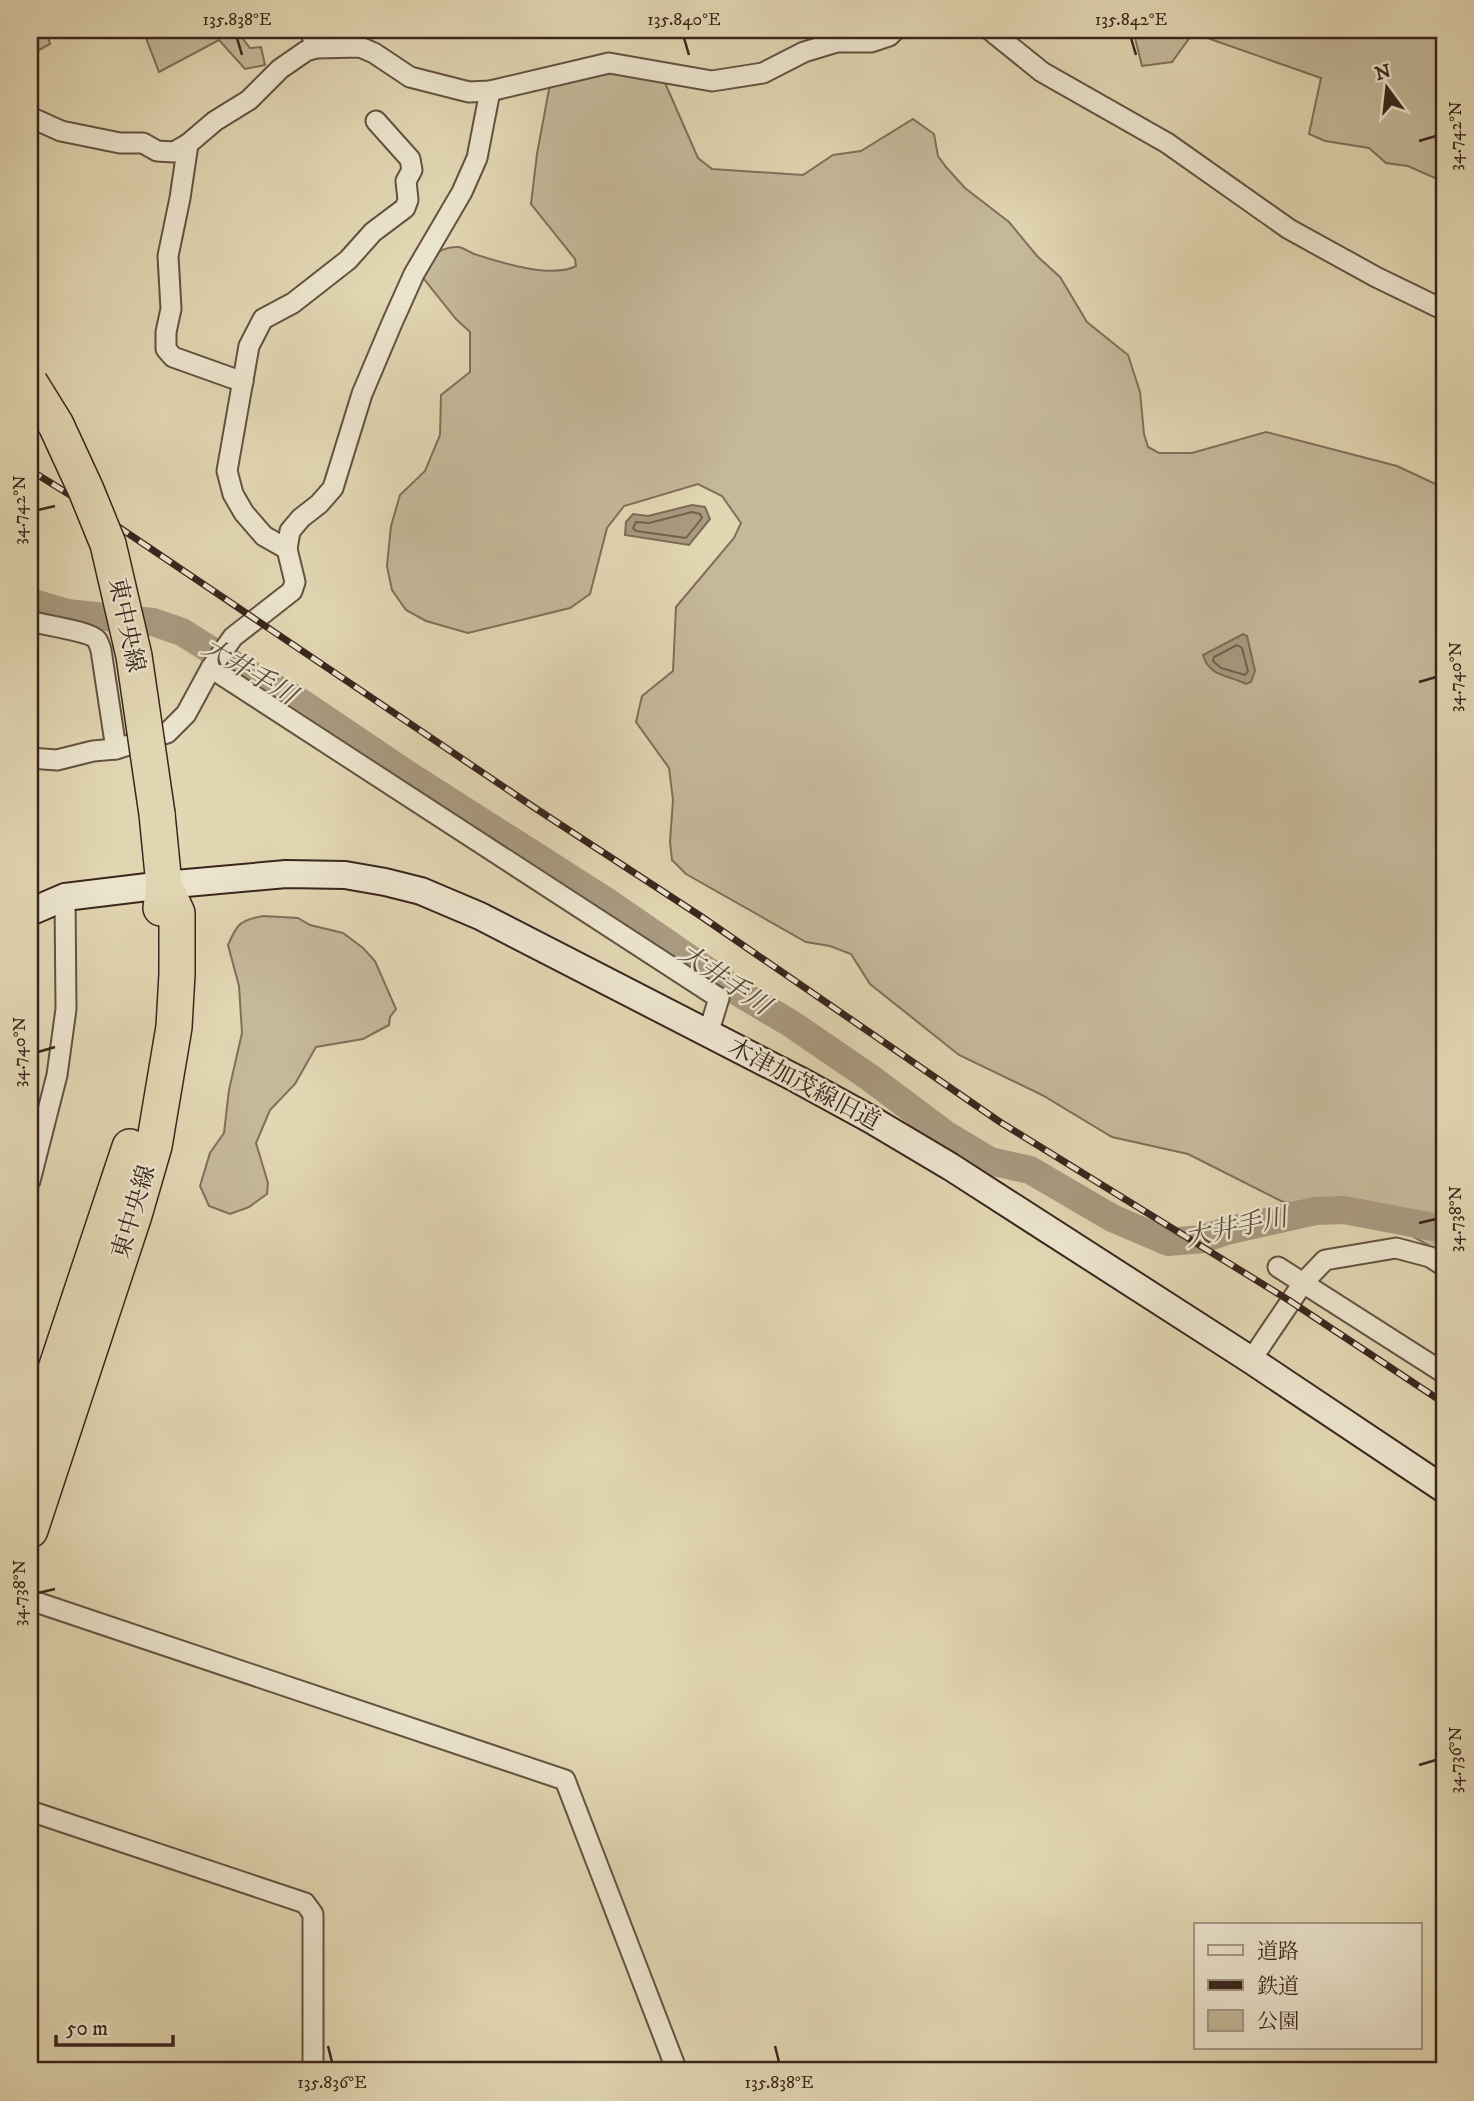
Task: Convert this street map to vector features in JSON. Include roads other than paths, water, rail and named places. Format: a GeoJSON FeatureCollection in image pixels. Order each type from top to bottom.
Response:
{"type":"FeatureCollection","features":[{"type":"Feature","properties":{"kind":"highway","name":"東中央線"},"geometry":{"type":"LineString","coordinates":[[30,383],[56,425],[108,544],[134,656],[157,814],[164,885],[160,914],[161,984],[148,1075],[128,1154],[31,1436]]}},
{"type":"Feature","properties":{"kind":"highway","name":"東中央線"},"geometry":{"type":"LineString","coordinates":[[30,1530],[155,1146],[174,1027],[177,974],[177,913],[164,885]]}},
{"type":"Feature","properties":{"kind":"street"},"geometry":{"type":"LineString","coordinates":[[30,117],[61,131],[120,143],[143,143],[158,151],[173,152],[249,100],[280,69],[306,51],[313,39],[360,47],[410,77],[469,92],[490,91],[609,63],[712,81],[763,73],[804,52],[837,42],[871,41],[889,36],[895,30]]}},
{"type":"Feature","properties":{"kind":"street"},"geometry":{"type":"LineString","coordinates":[[990,30],[1042,72],[1167,143],[1289,229],[1444,310]]}},
{"type":"Feature","properties":{"kind":"street"},"geometry":{"type":"LineString","coordinates":[[30,758],[57,760],[93,751],[116,749],[167,733],[186,714],[211,668],[233,638],[292,591],[295,582],[287,549],[290,531],[333,488],[362,394],[392,323],[414,274],[462,192],[477,158],[490,91]]}},
{"type":"Feature","properties":{"kind":"street"},"geometry":{"type":"LineString","coordinates":[[287,549],[264,536],[244,513],[233,494],[227,471],[249,346],[262,319],[293,303],[348,260],[373,232],[405,208],[408,200],[406,181],[412,170],[410,159],[376,121]]}},
{"type":"Feature","properties":{"kind":"street"},"geometry":{"type":"LineString","coordinates":[[187,144],[169,256],[171,309],[166,332],[166,349],[173,357],[243,382]]}},
{"type":"Feature","properties":{"kind":"street"},"geometry":{"type":"LineString","coordinates":[[152,149],[156,158],[183,178]]}},
{"type":"Feature","properties":{"kind":"street"},"geometry":{"type":"LineString","coordinates":[[30,621],[85,632],[96,638],[102,650],[116,749]]}},
{"type":"Feature","properties":{"kind":"street","name":"木津加茂線旧道"},"geometry":{"type":"LineString","coordinates":[[211,668],[719,998],[708,1034],[840,1102],[951,1167],[1251,1360],[1444,1489]]}},
{"type":"Feature","properties":{"kind":"street"},"geometry":{"type":"LineString","coordinates":[[30,912],[65,897],[164,885],[313,873],[385,882],[421,891],[480,916],[708,1034]]}},
{"type":"Feature","properties":{"kind":"street"},"geometry":{"type":"LineString","coordinates":[[30,1181],[57,1075],[66,1009],[65,897]]}},
{"type":"Feature","properties":{"kind":"street"},"geometry":{"type":"LineString","coordinates":[[1251,1360],[1303,1283],[1325,1260],[1396,1248],[1430,1257],[1444,1266]]}},
{"type":"Feature","properties":{"kind":"street"},"geometry":{"type":"LineString","coordinates":[[1278,1266],[1444,1373]]}},
{"type":"Feature","properties":{"kind":"street"},"geometry":{"type":"LineString","coordinates":[[30,1600],[565,1780],[677,2071]]}},
{"type":"Feature","properties":{"kind":"street"},"geometry":{"type":"LineString","coordinates":[[30,1811],[306,1903],[313,1914],[313,2071]]}},
{"type":"Feature","properties":{"kind":"water"},"geometry":{"type":"Polygon","coordinates":[[[692,505],[705,507],[710,519],[689,545],[625,535],[626,522],[633,514],[648,516],[692,505]]]}},
{"type":"Feature","properties":{"kind":"water"},"geometry":{"type":"Polygon","coordinates":[[[1243,634],[1247,636],[1255,671],[1251,682],[1246,684],[1210,668],[1203,655],[1243,634]]]}},
{"type":"Feature","properties":{"kind":"waterway","name":"大井手川"},"geometry":{"type":"LineString","coordinates":[[30,602],[67,613],[153,622],[182,632],[299,701],[407,774],[606,901],[741,994],[790,1023],[869,1077],[945,1134],[990,1161],[1030,1170],[1112,1218],[1168,1242],[1203,1239],[1226,1231],[1315,1211],[1344,1210],[1444,1229]]}},
{"type":"Feature","properties":{"kind":"railway"},"geometry":{"type":"LineString","coordinates":[[30,470],[702,917],[1000,1122],[1290,1301],[1444,1403]]}}]}
